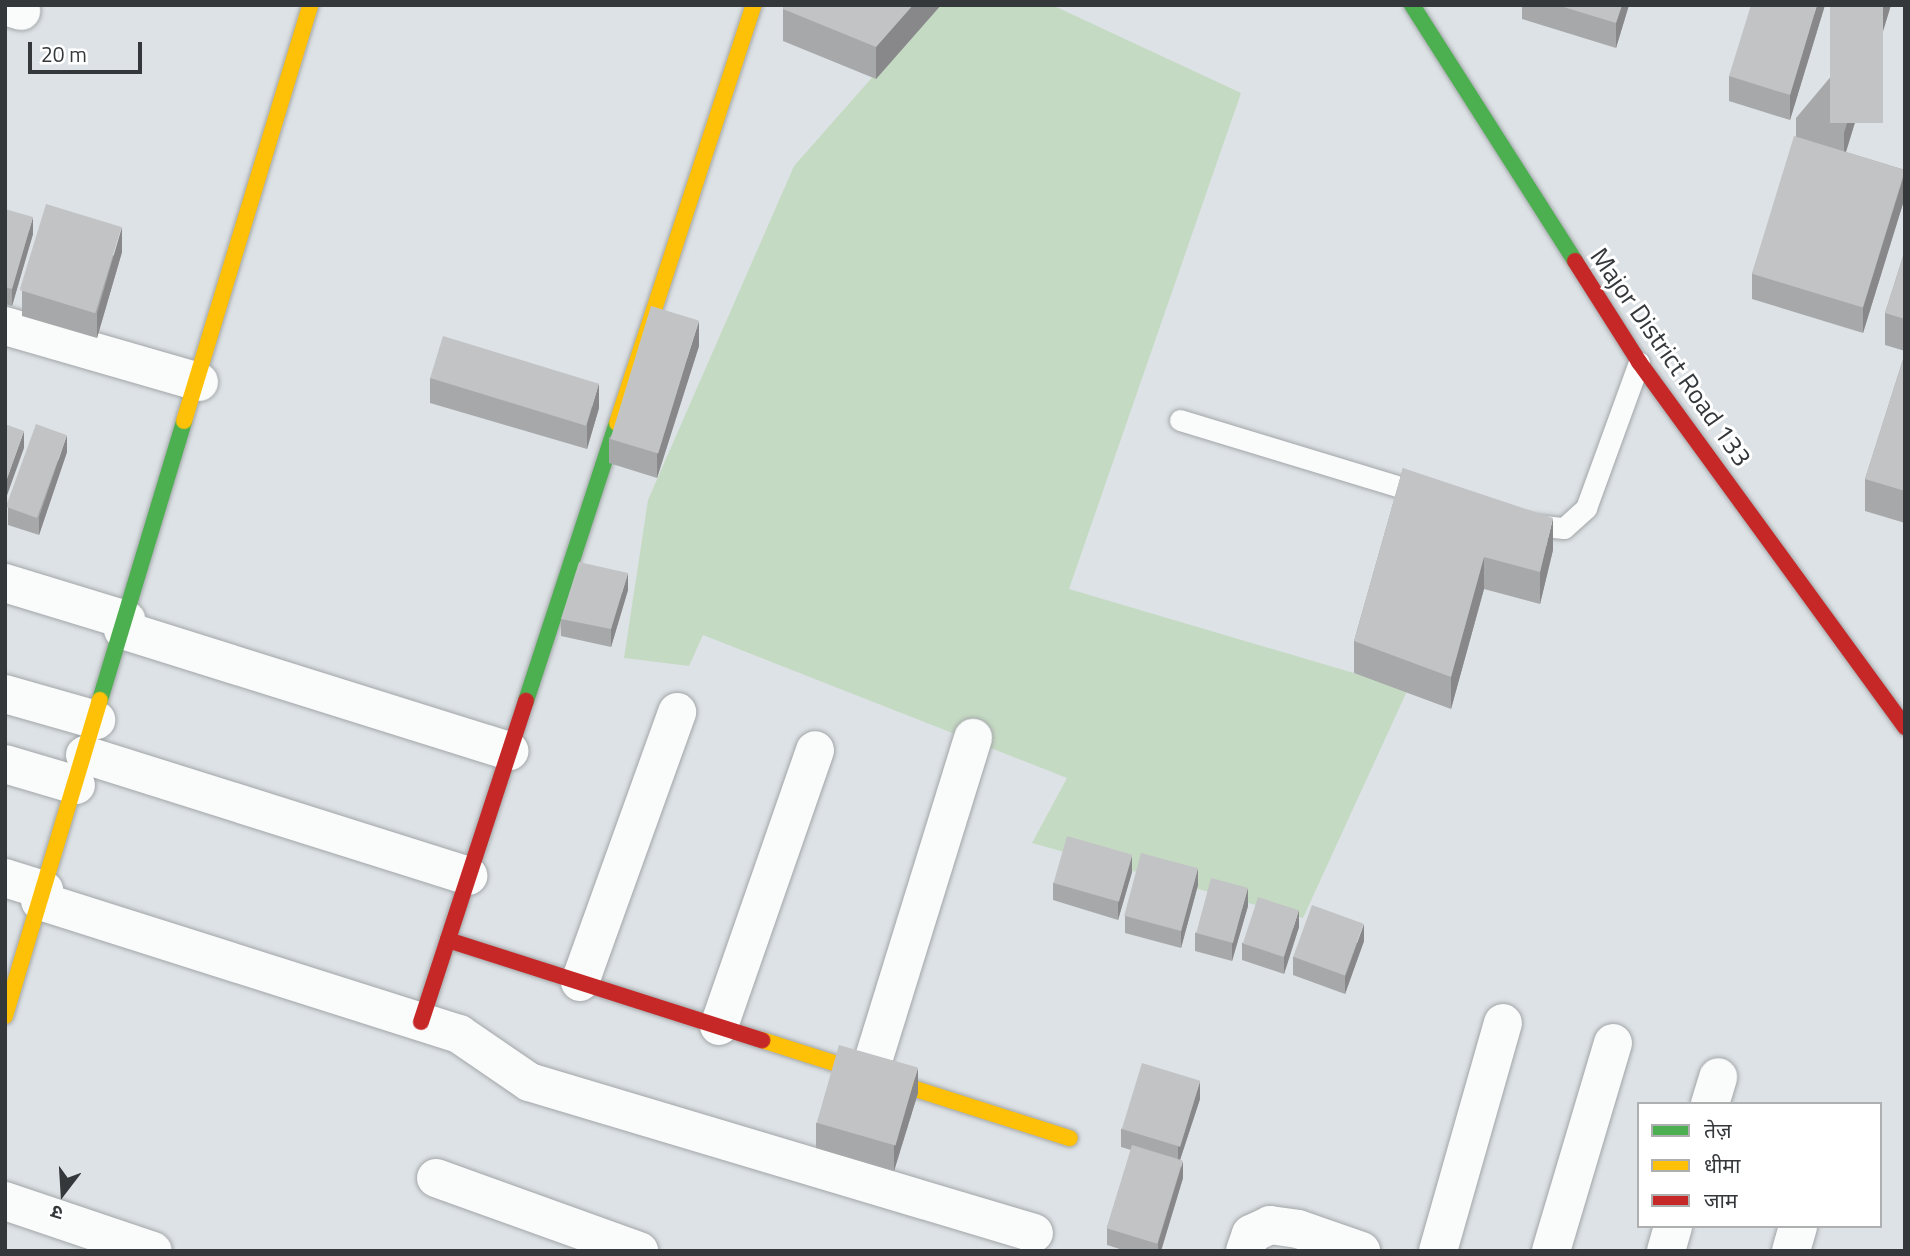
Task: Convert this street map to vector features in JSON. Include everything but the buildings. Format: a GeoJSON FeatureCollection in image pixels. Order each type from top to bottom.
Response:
{"type":"FeatureCollection","features":[{"type":"Feature","properties":{"kind":"street"},"geometry":{"type":"LineString","coordinates":[[5,1016],[199,382],[310,5]]}},
{"type":"Feature","properties":{"kind":"street"},"geometry":{"type":"LineString","coordinates":[[421,1022],[754,5]]}},
{"type":"Feature","properties":{"kind":"street","name":"Major District Road 133"},"geometry":{"type":"LineString","coordinates":[[1412,5],[1639,362],[1905,727]]}},
{"type":"Feature","properties":{"kind":"street"},"geometry":{"type":"LineString","coordinates":[[5,326],[199,382]]}},
{"type":"Feature","properties":{"kind":"street"},"geometry":{"type":"LineString","coordinates":[[5,583],[509,751]]}},
{"type":"Feature","properties":{"kind":"street"},"geometry":{"type":"LineString","coordinates":[[5,694],[86,753],[468,876]]}},
{"type":"Feature","properties":{"kind":"street"},"geometry":{"type":"LineString","coordinates":[[580,982],[677,712]]}},
{"type":"Feature","properties":{"kind":"street"},"geometry":{"type":"LineString","coordinates":[[869,1074],[973,738]]}},
{"type":"Feature","properties":{"kind":"street"},"geometry":{"type":"LineString","coordinates":[[719,1026],[815,750]]}},
{"type":"Feature","properties":{"kind":"street"},"geometry":{"type":"LineString","coordinates":[[5,764],[86,753]]}},
{"type":"Feature","properties":{"kind":"street"},"geometry":{"type":"LineString","coordinates":[[5,878],[42,895],[458,1034],[529,1082],[1034,1233]]}},
{"type":"Feature","properties":{"kind":"street"},"geometry":{"type":"LineString","coordinates":[[448,940],[1070,1138]]}},
{"type":"Feature","properties":{"kind":"street"},"geometry":{"type":"LineString","coordinates":[[1438,1251],[1503,1023]]}},
{"type":"Feature","properties":{"kind":"street"},"geometry":{"type":"LineString","coordinates":[[1551,1251],[1613,1044]]}},
{"type":"Feature","properties":{"kind":"street"},"geometry":{"type":"LineString","coordinates":[[436,1178],[639,1251]]}},
{"type":"Feature","properties":{"kind":"street"},"geometry":{"type":"LineString","coordinates":[[5,1201],[153,1251]]}},
{"type":"Feature","properties":{"kind":"street"},"geometry":{"type":"LineString","coordinates":[[1245,1251],[1251,1234],[1270,1225],[1298,1228],[1361,1251]]}},
{"type":"Feature","properties":{"kind":"street"},"geometry":{"type":"LineString","coordinates":[[1666,1251],[1672,1228]]}},
{"type":"Feature","properties":{"kind":"street"},"geometry":{"type":"LineString","coordinates":[[1791,1251],[1797,1228]]}},
{"type":"Feature","properties":{"kind":"lane"},"geometry":{"type":"LineString","coordinates":[[1503,518],[1564,528],[1586,508],[1639,362]]}},
{"type":"Feature","properties":{"kind":"lane"},"geometry":{"type":"LineString","coordinates":[[1180,420],[1451,502]]}},
{"type":"Feature","properties":{"kind":"green space"},"geometry":{"type":"Polygon","coordinates":[[[936,5],[1052,5],[1241,93],[1069,589],[1408,689],[1303,918],[1032,843],[1067,778],[703,635],[689,666],[624,658],[648,500],[794,166],[936,5]]]}},
{"type":"Feature","properties":{"kind":"traffic: fast"},"geometry":{"type":"LineString","coordinates":[[1412,5],[1575,261]]}},
{"type":"Feature","properties":{"kind":"traffic: fast"},"geometry":{"type":"LineString","coordinates":[[100,700],[184,421]]}},
{"type":"Feature","properties":{"kind":"traffic: fast"},"geometry":{"type":"LineString","coordinates":[[526,701],[617,423]]}},
{"type":"Feature","properties":{"kind":"traffic: slow"},"geometry":{"type":"LineString","coordinates":[[184,421],[310,5]]}},
{"type":"Feature","properties":{"kind":"traffic: slow"},"geometry":{"type":"LineString","coordinates":[[617,423],[754,5]]}},
{"type":"Feature","properties":{"kind":"traffic: slow"},"geometry":{"type":"LineString","coordinates":[[5,1016],[100,700]]}},
{"type":"Feature","properties":{"kind":"traffic: slow"},"geometry":{"type":"LineString","coordinates":[[762,1040],[1070,1138]]}},
{"type":"Feature","properties":{"kind":"traffic: jam"},"geometry":{"type":"LineString","coordinates":[[1575,261],[1639,362],[1905,727]]}},
{"type":"Feature","properties":{"kind":"traffic: jam"},"geometry":{"type":"LineString","coordinates":[[421,1022],[526,701]]}},
{"type":"Feature","properties":{"kind":"traffic: jam"},"geometry":{"type":"LineString","coordinates":[[448,940],[762,1040]]}}]}
